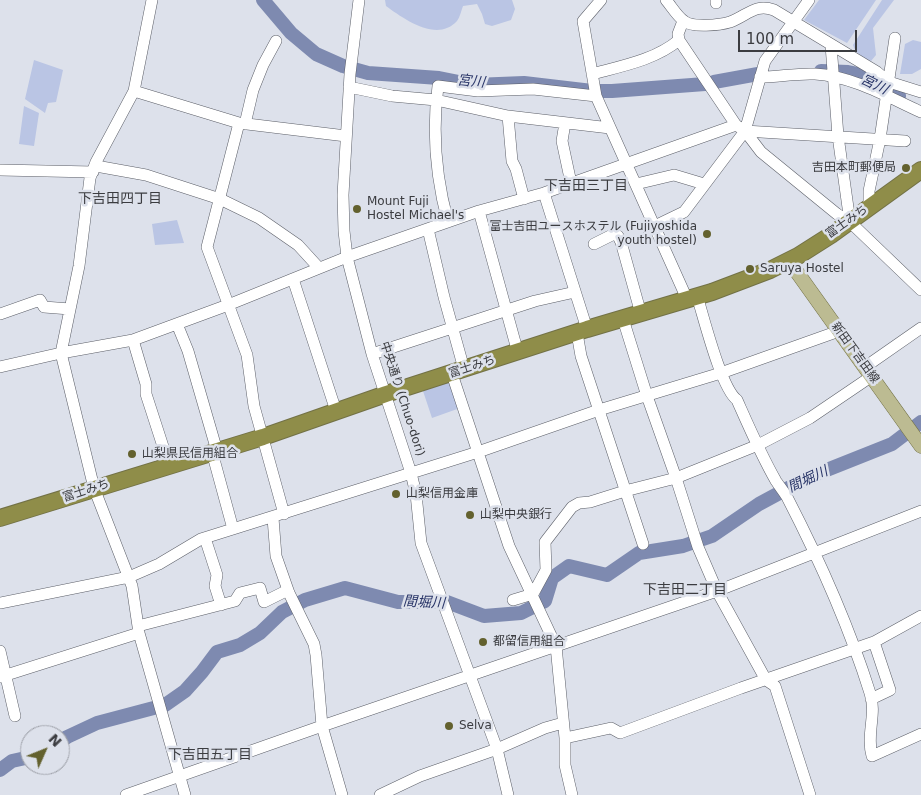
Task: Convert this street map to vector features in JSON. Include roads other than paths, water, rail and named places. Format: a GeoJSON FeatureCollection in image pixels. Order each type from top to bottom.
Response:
{"type":"FeatureCollection","features":[{"type":"Feature","properties":{"kind":"highway","name":"富士みち"},"geometry":{"type":"LineString","coordinates":[[0,518],[263,437],[386,394],[692,298],[770,270],[789,261],[850,222],[921,170]]}},
{"type":"Feature","properties":{"kind":"main road","name":"新田下吉田線"},"geometry":{"type":"LineString","coordinates":[[789,261],[916,436]]}},
{"type":"Feature","properties":{"kind":"street"},"geometry":{"type":"LineString","coordinates":[[152,0],[134,91],[96,162],[95,169],[90,178],[79,266],[61,353],[94,488],[132,586],[139,629],[184,795]]}},
{"type":"Feature","properties":{"kind":"street","name":"中央通り (Chuo-dori)"},"geometry":{"type":"LineString","coordinates":[[358,0],[350,74],[343,195],[347,257],[372,354],[411,473],[416,494],[421,543],[497,749],[508,795]]}},
{"type":"Feature","properties":{"kind":"street"},"geometry":{"type":"LineString","coordinates":[[601,0],[582,21],[596,95],[655,226],[692,298],[731,396],[736,400],[776,482],[786,495],[814,553],[855,649],[873,709],[869,745],[872,756],[921,734]]}},
{"type":"Feature","properties":{"kind":"street"},"geometry":{"type":"LineString","coordinates":[[666,0],[683,21],[700,25],[729,22],[757,8],[766,7],[877,72],[889,82],[921,92]]}},
{"type":"Feature","properties":{"kind":"street"},"geometry":{"type":"LineString","coordinates":[[655,226],[684,212],[704,184],[741,128],[766,61],[808,0]]}},
{"type":"Feature","properties":{"kind":"street"},"geometry":{"type":"LineString","coordinates":[[683,21],[678,34],[679,40],[741,128],[761,152],[837,214],[850,222],[921,290]]}},
{"type":"Feature","properties":{"kind":"street"},"geometry":{"type":"LineString","coordinates":[[869,207],[869,192],[880,139],[895,38]]}},
{"type":"Feature","properties":{"kind":"street"},"geometry":{"type":"LineString","coordinates":[[593,78],[651,57],[679,40]]}},
{"type":"Feature","properties":{"kind":"street"},"geometry":{"type":"LineString","coordinates":[[276,41],[263,65],[253,90],[207,247],[247,355],[254,406],[284,514]]}},
{"type":"Feature","properties":{"kind":"street"},"geometry":{"type":"LineString","coordinates":[[832,45],[838,136],[850,222]]}},
{"type":"Feature","properties":{"kind":"street"},"geometry":{"type":"LineString","coordinates":[[760,77],[815,74],[834,77],[864,86],[921,112]]}},
{"type":"Feature","properties":{"kind":"street"},"geometry":{"type":"LineString","coordinates":[[448,222],[438,175],[436,148],[436,100],[438,86],[478,91],[533,90],[596,95]]}},
{"type":"Feature","properties":{"kind":"street"},"geometry":{"type":"LineString","coordinates":[[349,87],[392,96],[436,100],[508,116],[610,128]]}},
{"type":"Feature","properties":{"kind":"street"},"geometry":{"type":"LineString","coordinates":[[134,91],[242,124],[346,136]]}},
{"type":"Feature","properties":{"kind":"street"},"geometry":{"type":"LineString","coordinates":[[508,116],[512,161],[524,199]]}},
{"type":"Feature","properties":{"kind":"street"},"geometry":{"type":"LineString","coordinates":[[565,123],[562,141],[571,183]]}},
{"type":"Feature","properties":{"kind":"street"},"geometry":{"type":"LineString","coordinates":[[0,367],[61,353],[133,340],[228,305],[347,257],[479,211],[544,193],[627,163],[741,128],[905,141]]}},
{"type":"Feature","properties":{"kind":"street"},"geometry":{"type":"LineString","coordinates":[[0,170],[95,169],[146,175],[220,199],[259,218],[298,245],[320,268]]}},
{"type":"Feature","properties":{"kind":"street"},"geometry":{"type":"LineString","coordinates":[[636,184],[674,175],[704,184]]}},
{"type":"Feature","properties":{"kind":"street"},"geometry":{"type":"LineString","coordinates":[[544,193],[575,292],[582,331],[581,356],[642,544]]}},
{"type":"Feature","properties":{"kind":"street"},"geometry":{"type":"LineString","coordinates":[[479,211],[518,353]]}},
{"type":"Feature","properties":{"kind":"street"},"geometry":{"type":"LineString","coordinates":[[428,229],[452,328],[458,371],[478,452],[509,546],[556,646],[565,738],[565,765],[572,795]]}},
{"type":"Feature","properties":{"kind":"street"},"geometry":{"type":"LineString","coordinates":[[594,244],[614,234],[618,236],[641,314]]}},
{"type":"Feature","properties":{"kind":"street"},"geometry":{"type":"LineString","coordinates":[[293,279],[336,411]]}},
{"type":"Feature","properties":{"kind":"street"},"geometry":{"type":"LineString","coordinates":[[372,354],[535,301],[575,292]]}},
{"type":"Feature","properties":{"kind":"street"},"geometry":{"type":"LineString","coordinates":[[0,314],[40,300],[44,307],[70,309]]}},
{"type":"Feature","properties":{"kind":"street"},"geometry":{"type":"LineString","coordinates":[[623,319],[696,542],[717,591],[766,680],[775,686],[810,795]]}},
{"type":"Feature","properties":{"kind":"street"},"geometry":{"type":"LineString","coordinates":[[177,324],[188,351],[233,529]]}},
{"type":"Feature","properties":{"kind":"street"},"geometry":{"type":"LineString","coordinates":[[536,601],[546,570],[545,542],[572,507],[579,503],[590,502],[676,478],[758,445],[810,418],[921,328]]}},
{"type":"Feature","properties":{"kind":"street"},"geometry":{"type":"LineString","coordinates":[[0,603],[129,577],[160,564],[205,538],[478,452],[839,331]]}},
{"type":"Feature","properties":{"kind":"street"},"geometry":{"type":"LineString","coordinates":[[133,340],[146,384],[146,394],[169,465]]}},
{"type":"Feature","properties":{"kind":"street"},"geometry":{"type":"LineString","coordinates":[[126,795],[717,591],[921,511]]}},
{"type":"Feature","properties":{"kind":"street"},"geometry":{"type":"LineString","coordinates":[[273,518],[276,556],[298,614],[314,644],[322,726],[342,795]]}},
{"type":"Feature","properties":{"kind":"street"},"geometry":{"type":"LineString","coordinates":[[205,538],[217,574],[215,586],[221,605]]}},
{"type":"Feature","properties":{"kind":"street"},"geometry":{"type":"LineString","coordinates":[[3,676],[139,629],[235,601],[240,593],[260,588],[264,602],[289,592]]}},
{"type":"Feature","properties":{"kind":"street"},"geometry":{"type":"LineString","coordinates":[[513,600],[536,601]]}},
{"type":"Feature","properties":{"kind":"street"},"geometry":{"type":"LineString","coordinates":[[565,738],[611,728],[620,733],[874,642],[921,616]]}},
{"type":"Feature","properties":{"kind":"street"},"geometry":{"type":"LineString","coordinates":[[871,699],[890,690],[874,642]]}},
{"type":"Feature","properties":{"kind":"street"},"geometry":{"type":"LineString","coordinates":[[0,651],[3,676],[15,716]]}},
{"type":"Feature","properties":{"kind":"street"},"geometry":{"type":"LineString","coordinates":[[380,795],[420,776],[563,723]]}},
{"type":"Feature","properties":{"kind":"waterway","name":"宮川"},"geometry":{"type":"LineString","coordinates":[[263,0],[291,33],[316,54],[343,66],[368,73],[439,78],[474,85],[524,83],[592,91],[705,84]]}},
{"type":"Feature","properties":{"kind":"waterway","name":"宮川"},"geometry":{"type":"LineString","coordinates":[[821,71],[858,74],[899,96]]}},
{"type":"Feature","properties":{"kind":"waterway","name":"宮川"},"geometry":{"type":"LineString","coordinates":[[714,82],[758,74]]}},
{"type":"Feature","properties":{"kind":"waterway","name":"間堀川"},"geometry":{"type":"LineString","coordinates":[[70,736],[97,723],[165,705],[185,691],[217,652],[240,645],[260,633],[282,612],[305,600],[345,588],[398,602],[447,602],[484,616],[521,613],[545,601],[552,578],[569,566],[607,575],[639,553],[683,546],[712,536],[759,504],[809,477],[892,444],[921,422]]}},
{"type":"Feature","properties":{"kind":"waterway","name":"間堀川"},"geometry":{"type":"LineString","coordinates":[[0,770],[12,761],[20,759]]}},
{"type":"Feature","properties":{"kind":"place","name":"吉田本町郵便局"},"geometry":{"type":"Point","coordinates":[906,168]}},
{"type":"Feature","properties":{"kind":"place","name":"Mount Fuji Hostel Michael's"},"geometry":{"type":"Point","coordinates":[357,209]}},
{"type":"Feature","properties":{"kind":"place","name":"富士吉田ユースホステル (Fujiyoshida youth hostel)"},"geometry":{"type":"Point","coordinates":[707,234]}},
{"type":"Feature","properties":{"kind":"place","name":"Saruya Hostel"},"geometry":{"type":"Point","coordinates":[750,269]}},
{"type":"Feature","properties":{"kind":"place","name":"山梨県民信用組合"},"geometry":{"type":"Point","coordinates":[132,454]}},
{"type":"Feature","properties":{"kind":"place","name":"山梨信用金庫"},"geometry":{"type":"Point","coordinates":[396,494]}},
{"type":"Feature","properties":{"kind":"place","name":"山梨中央銀行"},"geometry":{"type":"Point","coordinates":[470,515]}},
{"type":"Feature","properties":{"kind":"place","name":"都留信用組合"},"geometry":{"type":"Point","coordinates":[483,642]}},
{"type":"Feature","properties":{"kind":"place","name":"Selva"},"geometry":{"type":"Point","coordinates":[449,726]}},
{"type":"Feature","properties":{"kind":"district","name":"下吉田三丁目"},"geometry":{"type":"Point","coordinates":[586,186]}},
{"type":"Feature","properties":{"kind":"district","name":"下吉田四丁目"},"geometry":{"type":"Point","coordinates":[120,199]}},
{"type":"Feature","properties":{"kind":"district","name":"下吉田二丁目"},"geometry":{"type":"Point","coordinates":[685,590]}},
{"type":"Feature","properties":{"kind":"district","name":"下吉田五丁目"},"geometry":{"type":"Point","coordinates":[210,755]}}]}
